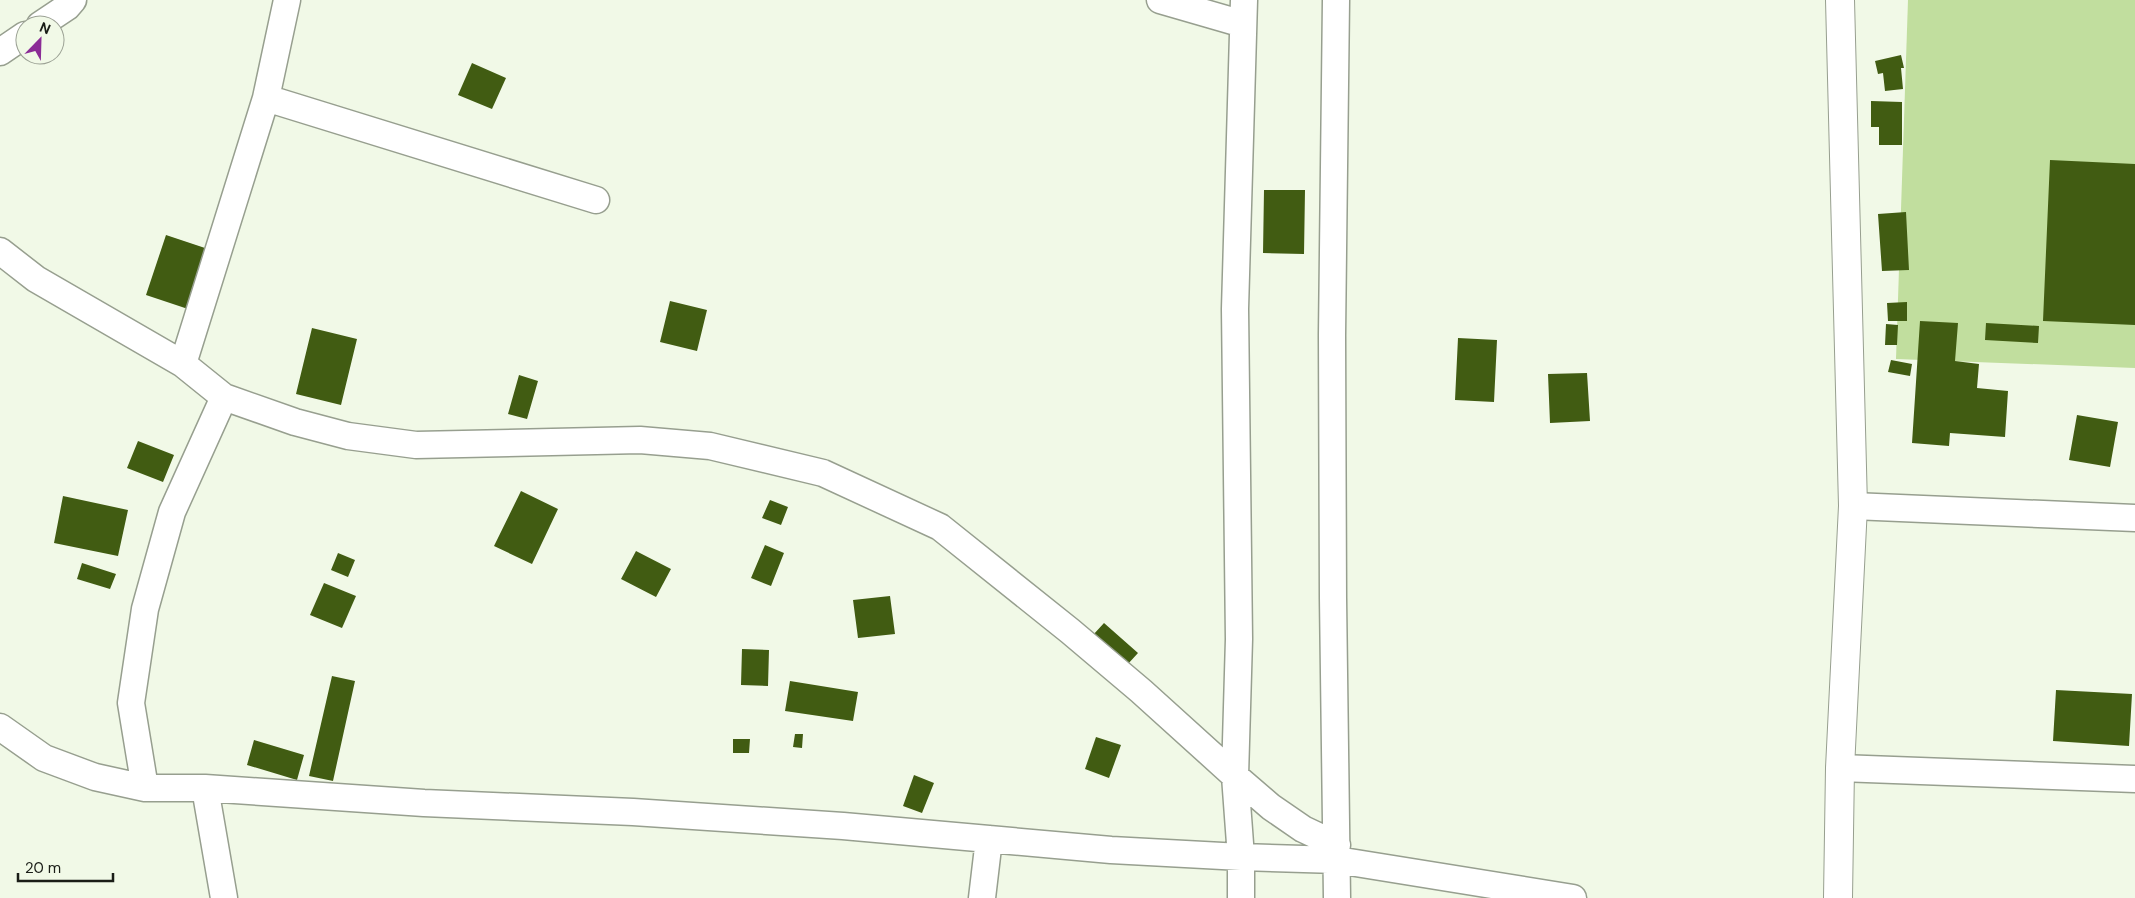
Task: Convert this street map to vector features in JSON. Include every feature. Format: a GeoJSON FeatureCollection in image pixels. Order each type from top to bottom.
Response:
{"type":"FeatureCollection","features":[{"type":"Feature","properties":{"kind":"main road"},"geometry":{"type":"LineString","coordinates":[[1838,898],[1840,768],[1853,506],[1840,0]]}},
{"type":"Feature","properties":{"kind":"street"},"geometry":{"type":"LineString","coordinates":[[55,15],[67,7],[73,0]]}},
{"type":"Feature","properties":{"kind":"street"},"geometry":{"type":"LineString","coordinates":[[183,364],[266,98],[287,0]]}},
{"type":"Feature","properties":{"kind":"street"},"geometry":{"type":"LineString","coordinates":[[1160,0],[1243,12],[1234,310],[1239,620],[1235,776],[1241,857],[1241,898]]}},
{"type":"Feature","properties":{"kind":"street"},"geometry":{"type":"LineString","coordinates":[[1336,0],[1332,354],[1337,898]]}},
{"type":"Feature","properties":{"kind":"street"},"geometry":{"type":"LineString","coordinates":[[0,52],[15,42]]}},
{"type":"Feature","properties":{"kind":"street"},"geometry":{"type":"LineString","coordinates":[[266,98],[596,200]]}},
{"type":"Feature","properties":{"kind":"street"},"geometry":{"type":"LineString","coordinates":[[0,251],[36,279],[183,364],[224,396],[294,422],[358,437],[416,444],[640,440],[710,446],[823,473],[940,527],[1070,631],[1141,691],[1271,808],[1337,852]]}},
{"type":"Feature","properties":{"kind":"street"},"geometry":{"type":"LineString","coordinates":[[145,788],[131,703],[145,609],[172,512],[224,396]]}},
{"type":"Feature","properties":{"kind":"street"},"geometry":{"type":"LineString","coordinates":[[1853,506],[2135,518]]}},
{"type":"Feature","properties":{"kind":"street"},"geometry":{"type":"LineString","coordinates":[[0,727],[44,758],[95,777],[145,788],[205,788],[424,803],[633,812],[843,826],[1111,850],[1241,857],[1337,852],[1572,898]]}},
{"type":"Feature","properties":{"kind":"street"},"geometry":{"type":"LineString","coordinates":[[1840,768],[2135,779]]}},
{"type":"Feature","properties":{"kind":"street"},"geometry":{"type":"LineString","coordinates":[[205,788],[224,898]]}},
{"type":"Feature","properties":{"kind":"street"},"geometry":{"type":"LineString","coordinates":[[982,898],[989,839]]}},
{"type":"Feature","properties":{"kind":"green space"},"geometry":{"type":"Polygon","coordinates":[[[1908,0],[2135,0],[2135,368],[1896,359],[1908,0]]]}},
{"type":"Feature","properties":{"kind":"building"},"geometry":{"type":"Polygon","coordinates":[[[1901,55],[1904,68],[1901,68],[1903,89],[1885,91],[1883,73],[1878,74],[1875,61],[1901,55]]]}},
{"type":"Feature","properties":{"kind":"building"},"geometry":{"type":"Polygon","coordinates":[[[472,63],[506,78],[492,109],[458,95],[472,63]]]}},
{"type":"Feature","properties":{"kind":"building"},"geometry":{"type":"Polygon","coordinates":[[[1871,101],[1902,102],[1902,145],[1879,145],[1879,127],[1871,127],[1871,101]]]}},
{"type":"Feature","properties":{"kind":"building"},"geometry":{"type":"Polygon","coordinates":[[[2050,160],[2135,164],[2135,325],[2043,321],[2050,160]]]}},
{"type":"Feature","properties":{"kind":"building"},"geometry":{"type":"Polygon","coordinates":[[[1264,190],[1305,190],[1304,254],[1263,253],[1264,190]]]}},
{"type":"Feature","properties":{"kind":"building"},"geometry":{"type":"Polygon","coordinates":[[[1906,212],[1909,270],[1882,271],[1878,214],[1906,212]]]}},
{"type":"Feature","properties":{"kind":"building"},"geometry":{"type":"Polygon","coordinates":[[[166,235],[208,249],[188,309],[146,295],[166,235]]]}},
{"type":"Feature","properties":{"kind":"building"},"geometry":{"type":"Polygon","coordinates":[[[670,301],[707,310],[697,351],[660,342],[670,301]]]}},
{"type":"Feature","properties":{"kind":"building"},"geometry":{"type":"Polygon","coordinates":[[[1907,302],[1907,321],[1888,321],[1887,303],[1907,302]]]}},
{"type":"Feature","properties":{"kind":"building"},"geometry":{"type":"Polygon","coordinates":[[[1920,321],[1958,323],[1955,361],[1979,364],[1977,388],[2008,391],[2005,437],[1950,433],[1949,446],[1912,443],[1920,321]]]}},
{"type":"Feature","properties":{"kind":"building"},"geometry":{"type":"Polygon","coordinates":[[[1986,323],[2039,326],[2038,343],[1985,340],[1986,323]]]}},
{"type":"Feature","properties":{"kind":"building"},"geometry":{"type":"Polygon","coordinates":[[[1886,324],[1898,325],[1897,345],[1885,345],[1886,324]]]}},
{"type":"Feature","properties":{"kind":"building"},"geometry":{"type":"Polygon","coordinates":[[[312,328],[357,339],[341,405],[296,394],[312,328]]]}},
{"type":"Feature","properties":{"kind":"building"},"geometry":{"type":"Polygon","coordinates":[[[1458,338],[1497,340],[1494,402],[1455,400],[1458,338]]]}},
{"type":"Feature","properties":{"kind":"building"},"geometry":{"type":"Polygon","coordinates":[[[1891,360],[1912,364],[1910,376],[1888,372],[1891,360]]]}},
{"type":"Feature","properties":{"kind":"building"},"geometry":{"type":"Polygon","coordinates":[[[1587,373],[1590,421],[1550,423],[1548,374],[1587,373]]]}},
{"type":"Feature","properties":{"kind":"building"},"geometry":{"type":"Polygon","coordinates":[[[519,375],[538,381],[527,419],[508,414],[519,375]]]}},
{"type":"Feature","properties":{"kind":"building"},"geometry":{"type":"Polygon","coordinates":[[[2077,415],[2118,422],[2110,467],[2069,460],[2077,415]]]}},
{"type":"Feature","properties":{"kind":"building"},"geometry":{"type":"Polygon","coordinates":[[[138,441],[174,455],[163,482],[127,468],[138,441]]]}},
{"type":"Feature","properties":{"kind":"building"},"geometry":{"type":"Polygon","coordinates":[[[521,491],[558,509],[532,564],[494,546],[521,491]]]}},
{"type":"Feature","properties":{"kind":"building"},"geometry":{"type":"Polygon","coordinates":[[[63,496],[128,510],[118,556],[54,543],[63,496]]]}},
{"type":"Feature","properties":{"kind":"building"},"geometry":{"type":"Polygon","coordinates":[[[770,500],[788,507],[781,525],[762,518],[770,500]]]}},
{"type":"Feature","properties":{"kind":"building"},"geometry":{"type":"Polygon","coordinates":[[[765,545],[784,553],[771,586],[751,578],[765,545]]]}},
{"type":"Feature","properties":{"kind":"building"},"geometry":{"type":"Polygon","coordinates":[[[636,551],[671,569],[656,597],[621,579],[636,551]]]}},
{"type":"Feature","properties":{"kind":"building"},"geometry":{"type":"Polygon","coordinates":[[[338,553],[355,560],[348,577],[331,570],[338,553]]]}},
{"type":"Feature","properties":{"kind":"building"},"geometry":{"type":"Polygon","coordinates":[[[82,563],[116,574],[110,589],[77,579],[82,563]]]}},
{"type":"Feature","properties":{"kind":"building"},"geometry":{"type":"Polygon","coordinates":[[[324,583],[356,596],[342,628],[310,615],[324,583]]]}},
{"type":"Feature","properties":{"kind":"building"},"geometry":{"type":"Polygon","coordinates":[[[890,596],[895,634],[858,638],[853,600],[890,596]]]}},
{"type":"Feature","properties":{"kind":"building"},"geometry":{"type":"Polygon","coordinates":[[[1104,623],[1138,653],[1127,665],[1093,635],[1104,623]]]}},
{"type":"Feature","properties":{"kind":"building"},"geometry":{"type":"Polygon","coordinates":[[[742,649],[769,650],[768,686],[741,685],[742,649]]]}},
{"type":"Feature","properties":{"kind":"building"},"geometry":{"type":"Polygon","coordinates":[[[332,676],[355,681],[333,781],[309,776],[332,676]]]}},
{"type":"Feature","properties":{"kind":"building"},"geometry":{"type":"Polygon","coordinates":[[[790,681],[858,692],[853,721],[785,711],[790,681]]]}},
{"type":"Feature","properties":{"kind":"building"},"geometry":{"type":"Polygon","coordinates":[[[2056,690],[2132,694],[2129,746],[2053,741],[2056,690]]]}},
{"type":"Feature","properties":{"kind":"building"},"geometry":{"type":"Polygon","coordinates":[[[795,734],[803,734],[802,748],[793,747],[795,734]]]}},
{"type":"Feature","properties":{"kind":"building"},"geometry":{"type":"Polygon","coordinates":[[[1096,737],[1121,745],[1109,778],[1085,769],[1096,737]]]}},
{"type":"Feature","properties":{"kind":"building"},"geometry":{"type":"Polygon","coordinates":[[[733,739],[750,739],[749,753],[733,753],[733,739]]]}},
{"type":"Feature","properties":{"kind":"building"},"geometry":{"type":"Polygon","coordinates":[[[254,740],[304,755],[297,780],[247,765],[254,740]]]}},
{"type":"Feature","properties":{"kind":"building"},"geometry":{"type":"Polygon","coordinates":[[[914,775],[934,783],[922,813],[903,806],[914,775]]]}}]}
